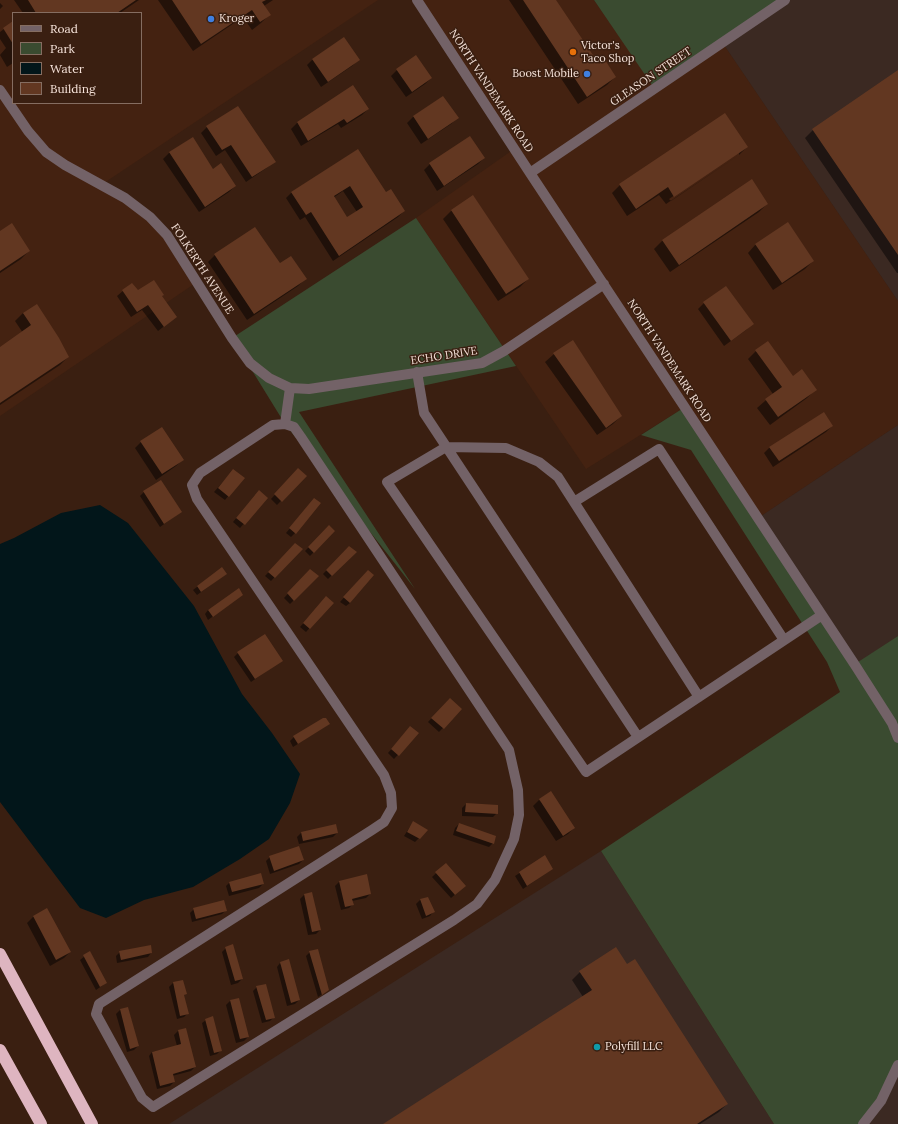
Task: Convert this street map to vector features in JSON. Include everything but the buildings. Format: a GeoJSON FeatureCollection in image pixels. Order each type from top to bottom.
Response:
{"type":"FeatureCollection","features":[{"type":"Feature","properties":{"kind":"highway"},"geometry":{"type":"LineString","coordinates":[[0,954],[92,1124]]}},
{"type":"Feature","properties":{"kind":"highway"},"geometry":{"type":"LineString","coordinates":[[0,1050],[41,1124]]}},
{"type":"Feature","properties":{"kind":"street","name":"NORTH VANDEMARK ROAD"},"geometry":{"type":"LineString","coordinates":[[417,0],[822,615],[892,723],[898,738]]}},
{"type":"Feature","properties":{"kind":"street","name":"GLEASON STREET"},"geometry":{"type":"LineString","coordinates":[[530,173],[785,0]]}},
{"type":"Feature","properties":{"kind":"street","name":"FOLKERTH AVENUE"},"geometry":{"type":"LineString","coordinates":[[0,90],[28,132],[46,152],[65,165],[125,198],[150,217],[167,235],[232,338],[250,362],[269,378],[290,388]]}},
{"type":"Feature","properties":{"kind":"street","name":"ECHO DRIVE"},"geometry":{"type":"LineString","coordinates":[[290,388],[309,389],[482,363],[604,284]]}},
{"type":"Feature","properties":{"kind":"street"},"geometry":{"type":"LineString","coordinates":[[417,372],[424,413],[638,737]]}},
{"type":"Feature","properties":{"kind":"street"},"geometry":{"type":"LineString","coordinates":[[285,424],[290,388]]}},
{"type":"Feature","properties":{"kind":"street"},"geometry":{"type":"LineString","coordinates":[[285,424],[294,427],[301,437],[509,750],[518,790],[519,815],[514,838],[500,870],[495,880],[477,904],[454,920],[153,1107],[142,1098],[96,1014],[99,1004],[384,822],[392,808],[391,793],[384,775],[197,499],[192,485],[200,474],[273,425],[285,424]]}},
{"type":"Feature","properties":{"kind":"street"},"geometry":{"type":"LineString","coordinates":[[699,697],[558,477],[539,462],[506,448],[446,447],[387,482],[586,772],[638,737],[699,697],[822,615]]}},
{"type":"Feature","properties":{"kind":"street"},"geometry":{"type":"LineString","coordinates":[[574,502],[659,449],[784,640]]}},
{"type":"Feature","properties":{"kind":"street"},"geometry":{"type":"LineString","coordinates":[[863,1124],[880,1101],[898,1065]]}},
{"type":"Feature","properties":{"kind":"shaded area"},"geometry":{"type":"Polygon","coordinates":[[[0,0],[378,0],[101,185],[150,217],[197,282],[0,416],[0,0]]]}},
{"type":"Feature","properties":{"kind":"shaded area"},"geometry":{"type":"Polygon","coordinates":[[[417,0],[594,0],[655,88],[722,42],[898,301],[898,425],[758,518],[685,407],[586,469],[416,218],[514,149],[417,0]]]}},
{"type":"Feature","properties":{"kind":"shaded area"},"geometry":{"type":"Polygon","coordinates":[[[785,0],[898,0],[898,301],[722,42],[785,0]]]}},
{"type":"Feature","properties":{"kind":"shaded area"},"geometry":{"type":"Polygon","coordinates":[[[898,425],[898,636],[855,665],[758,518],[898,425]]]}},
{"type":"Feature","properties":{"kind":"shaded area"},"geometry":{"type":"Polygon","coordinates":[[[601,851],[774,1124],[169,1124],[601,851]]]}},
{"type":"Feature","properties":{"kind":"shaded area"},"geometry":{"type":"Polygon","coordinates":[[[898,1065],[898,1124],[863,1124],[898,1065]]]}},
{"type":"Feature","properties":{"kind":"green space"},"geometry":{"type":"Polygon","coordinates":[[[594,0],[785,0],[654,88],[594,0]]]}},
{"type":"Feature","properties":{"kind":"green space"},"geometry":{"type":"Polygon","coordinates":[[[416,218],[516,366],[299,412],[415,589],[285,424],[232,338],[416,218]]]}},
{"type":"Feature","properties":{"kind":"green space"},"geometry":{"type":"Polygon","coordinates":[[[685,407],[855,664],[898,636],[898,1065],[863,1124],[774,1124],[601,851],[840,692],[827,662],[691,450],[641,435],[685,407]]]}},
{"type":"Feature","properties":{"kind":"water"},"geometry":{"type":"Polygon","coordinates":[[[100,505],[128,523],[194,606],[242,694],[272,733],[300,774],[290,803],[269,839],[240,859],[193,887],[144,900],[106,918],[80,908],[0,802],[0,544],[61,513],[100,505]]]}},
{"type":"Feature","properties":{"kind":"place","name":"Kroger"},"geometry":{"type":"Point","coordinates":[211,19]}},
{"type":"Feature","properties":{"kind":"place","name":"Victor's Taco Shop"},"geometry":{"type":"Point","coordinates":[573,52]}},
{"type":"Feature","properties":{"kind":"place","name":"Boost Mobile"},"geometry":{"type":"Point","coordinates":[587,74]}},
{"type":"Feature","properties":{"kind":"place","name":"Polyfill LLC"},"geometry":{"type":"Point","coordinates":[597,1047]}}]}
